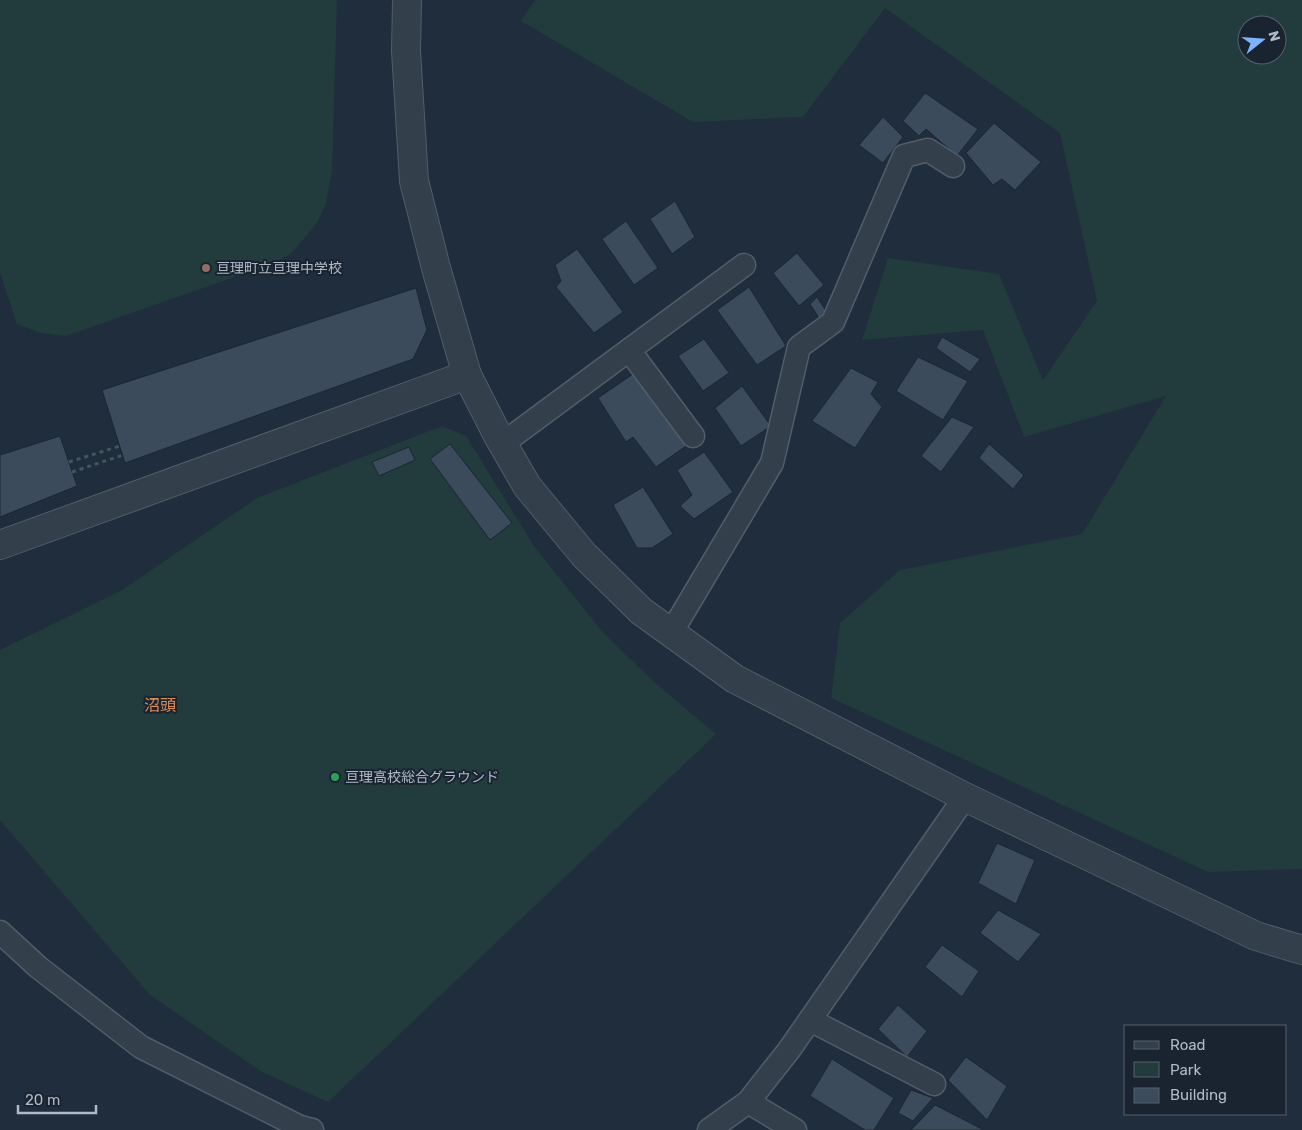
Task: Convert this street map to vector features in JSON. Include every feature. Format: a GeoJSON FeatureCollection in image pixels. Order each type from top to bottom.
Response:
{"type":"FeatureCollection","features":[{"type":"Feature","properties":{"kind":"street"},"geometry":{"type":"LineString","coordinates":[[407,0],[406,51],[414,181],[436,268],[467,375],[502,444],[527,486],[584,555],[641,611],[735,678],[965,797],[1256,936],[1302,950]]}},
{"type":"Feature","properties":{"kind":"street"},"geometry":{"type":"LineString","coordinates":[[671,633],[772,463],[799,347],[834,322],[904,156],[928,150],[953,166]]}},
{"type":"Feature","properties":{"kind":"street"},"geometry":{"type":"LineString","coordinates":[[502,444],[744,265]]}},
{"type":"Feature","properties":{"kind":"street"},"geometry":{"type":"LineString","coordinates":[[629,350],[693,436]]}},
{"type":"Feature","properties":{"kind":"street"},"geometry":{"type":"LineString","coordinates":[[0,544],[467,375]]}},
{"type":"Feature","properties":{"kind":"street"},"geometry":{"type":"LineString","coordinates":[[709,1130],[748,1102],[789,1050],[965,797]]}},
{"type":"Feature","properties":{"kind":"street"},"geometry":{"type":"LineString","coordinates":[[0,932],[38,967],[140,1047],[300,1127],[312,1130]]}},
{"type":"Feature","properties":{"kind":"street"},"geometry":{"type":"LineString","coordinates":[[810,1020],[934,1084]]}},
{"type":"Feature","properties":{"kind":"street"},"geometry":{"type":"LineString","coordinates":[[748,1102],[795,1130]]}},
{"type":"Feature","properties":{"kind":"path"},"geometry":{"type":"LineString","coordinates":[[69,462],[120,446]]}},
{"type":"Feature","properties":{"kind":"path"},"geometry":{"type":"LineString","coordinates":[[72,472],[123,455]]}},
{"type":"Feature","properties":{"kind":"green space"},"geometry":{"type":"Polygon","coordinates":[[[0,0],[337,0],[332,172],[326,203],[317,223],[290,254],[272,264],[66,336],[41,333],[17,324],[0,273],[0,0]]]}},
{"type":"Feature","properties":{"kind":"green space"},"geometry":{"type":"Polygon","coordinates":[[[535,0],[1302,0],[1302,869],[1208,872],[831,698],[840,623],[900,570],[1082,534],[1166,396],[1024,437],[983,330],[862,340],[888,258],[999,274],[1043,380],[1097,301],[1060,133],[885,8],[803,117],[693,122],[521,21],[535,0]]]}},
{"type":"Feature","properties":{"kind":"green space","name":"亘理高校総合グラウンド"},"geometry":{"type":"Polygon","coordinates":[[[442,426],[466,436],[534,546],[601,630],[654,682],[716,734],[328,1102],[262,1072],[150,995],[0,820],[0,650],[122,590],[257,498],[442,426]]]}},
{"type":"Feature","properties":{"kind":"building"},"geometry":{"type":"Polygon","coordinates":[[[925,93],[978,129],[957,156],[926,129],[919,136],[903,121],[925,93]]]}},
{"type":"Feature","properties":{"kind":"building"},"geometry":{"type":"Polygon","coordinates":[[[883,117],[903,137],[883,163],[859,145],[883,117]]]}},
{"type":"Feature","properties":{"kind":"building"},"geometry":{"type":"Polygon","coordinates":[[[994,123],[1041,162],[1015,190],[1002,179],[993,185],[966,153],[994,123]]]}},
{"type":"Feature","properties":{"kind":"building"},"geometry":{"type":"Polygon","coordinates":[[[675,201],[695,237],[672,254],[650,219],[675,201]]]}},
{"type":"Feature","properties":{"kind":"building"},"geometry":{"type":"Polygon","coordinates":[[[626,221],[658,268],[634,285],[602,239],[626,221]]]}},
{"type":"Feature","properties":{"kind":"building"},"geometry":{"type":"Polygon","coordinates":[[[577,249],[623,312],[594,333],[556,287],[561,281],[555,265],[577,249]]]}},
{"type":"Feature","properties":{"kind":"building"},"geometry":{"type":"Polygon","coordinates":[[[797,253],[824,285],[799,306],[773,273],[797,253]]]}},
{"type":"Feature","properties":{"kind":"building"},"geometry":{"type":"Polygon","coordinates":[[[749,287],[786,346],[757,365],[717,310],[749,287]]]}},
{"type":"Feature","properties":{"kind":"building"},"geometry":{"type":"Polygon","coordinates":[[[416,288],[427,330],[413,359],[125,463],[102,390],[416,288]]]}},
{"type":"Feature","properties":{"kind":"building"},"geometry":{"type":"Polygon","coordinates":[[[817,297],[826,311],[819,318],[810,304],[817,297]]]}},
{"type":"Feature","properties":{"kind":"building"},"geometry":{"type":"Polygon","coordinates":[[[942,337],[980,359],[970,372],[936,348],[942,337]]]}},
{"type":"Feature","properties":{"kind":"building"},"geometry":{"type":"Polygon","coordinates":[[[704,339],[729,373],[703,391],[678,356],[704,339]]]}},
{"type":"Feature","properties":{"kind":"building"},"geometry":{"type":"Polygon","coordinates":[[[918,357],[968,381],[943,420],[896,391],[918,357]]]}},
{"type":"Feature","properties":{"kind":"building"},"geometry":{"type":"Polygon","coordinates":[[[851,368],[878,382],[871,394],[882,407],[855,448],[812,421],[851,368]]]}},
{"type":"Feature","properties":{"kind":"building"},"geometry":{"type":"Polygon","coordinates":[[[633,374],[689,444],[656,467],[633,437],[626,442],[598,398],[633,374]]]}},
{"type":"Feature","properties":{"kind":"building"},"geometry":{"type":"Polygon","coordinates":[[[742,386],[771,426],[741,446],[715,408],[742,386]]]}},
{"type":"Feature","properties":{"kind":"building"},"geometry":{"type":"Polygon","coordinates":[[[952,417],[974,427],[941,472],[921,456],[952,417]]]}},
{"type":"Feature","properties":{"kind":"building"},"geometry":{"type":"Polygon","coordinates":[[[60,436],[77,486],[0,517],[0,455],[60,436]]]}},
{"type":"Feature","properties":{"kind":"building"},"geometry":{"type":"Polygon","coordinates":[[[450,444],[512,523],[490,540],[430,459],[450,444]]]}},
{"type":"Feature","properties":{"kind":"building"},"geometry":{"type":"Polygon","coordinates":[[[989,444],[1024,475],[1013,489],[979,458],[989,444]]]}},
{"type":"Feature","properties":{"kind":"building"},"geometry":{"type":"Polygon","coordinates":[[[409,447],[415,460],[379,476],[372,462],[409,447]]]}},
{"type":"Feature","properties":{"kind":"building"},"geometry":{"type":"Polygon","coordinates":[[[704,452],[733,492],[694,519],[680,506],[692,495],[677,470],[704,452]]]}},
{"type":"Feature","properties":{"kind":"building"},"geometry":{"type":"Polygon","coordinates":[[[643,487],[673,534],[652,548],[637,548],[613,505],[643,487]]]}},
{"type":"Feature","properties":{"kind":"building"},"geometry":{"type":"Polygon","coordinates":[[[997,843],[1035,860],[1016,904],[978,883],[997,843]]]}},
{"type":"Feature","properties":{"kind":"building"},"geometry":{"type":"Polygon","coordinates":[[[998,910],[1041,934],[1018,962],[980,933],[998,910]]]}},
{"type":"Feature","properties":{"kind":"building"},"geometry":{"type":"Polygon","coordinates":[[[942,945],[979,971],[962,997],[925,967],[942,945]]]}},
{"type":"Feature","properties":{"kind":"building"},"geometry":{"type":"Polygon","coordinates":[[[898,1005],[927,1031],[907,1057],[878,1029],[898,1005]]]}},
{"type":"Feature","properties":{"kind":"building"},"geometry":{"type":"Polygon","coordinates":[[[966,1057],[1007,1086],[987,1120],[948,1080],[966,1057]]]}},
{"type":"Feature","properties":{"kind":"building"},"geometry":{"type":"Polygon","coordinates":[[[832,1059],[894,1098],[874,1130],[865,1130],[810,1096],[832,1059]]]}},
{"type":"Feature","properties":{"kind":"building"},"geometry":{"type":"Polygon","coordinates":[[[911,1090],[933,1098],[913,1121],[898,1113],[911,1090]]]}},
{"type":"Feature","properties":{"kind":"building"},"geometry":{"type":"Polygon","coordinates":[[[935,1105],[984,1130],[911,1130],[935,1105]]]}},
{"type":"Feature","properties":{"kind":"place","name":"亘理町立亘理中学校"},"geometry":{"type":"Point","coordinates":[206,268]}},
{"type":"Feature","properties":{"kind":"place","name":"亘理高校総合グラウンド"},"geometry":{"type":"Point","coordinates":[335,777]}},
{"type":"Feature","properties":{"kind":"district","name":"沼頭"},"geometry":{"type":"Point","coordinates":[160,705]}}]}
